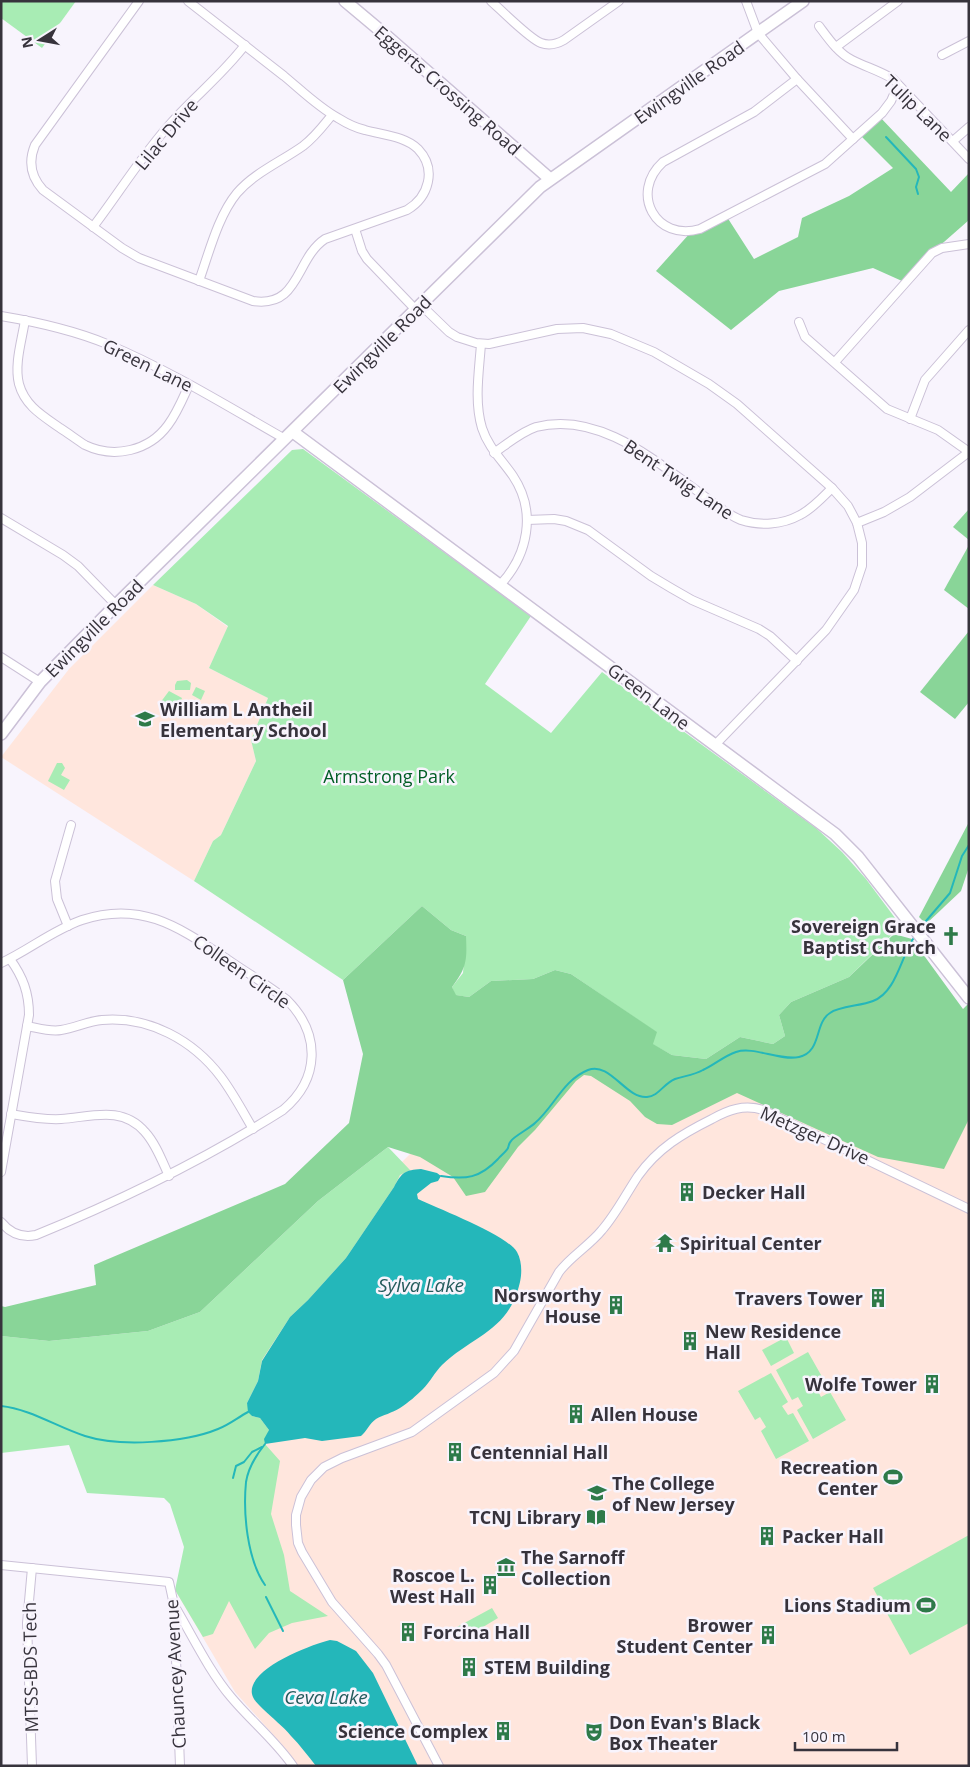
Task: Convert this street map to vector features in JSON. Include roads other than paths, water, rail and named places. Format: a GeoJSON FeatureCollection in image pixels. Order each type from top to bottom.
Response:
{"type":"FeatureCollection","features":[{"type":"Feature","properties":{"kind":"street"},"geometry":{"type":"LineString","coordinates":[[139,1],[35,144],[31,161],[34,177],[43,190],[122,248],[147,262],[253,301],[268,302],[290,290],[319,243],[325,239],[407,210],[419,201],[424,194],[429,179],[429,171],[424,156],[419,150],[404,140],[363,130],[332,115],[188,1]]}},
{"type":"Feature","properties":{"kind":"street","name":"Eggerts Crossing Road"},"geometry":{"type":"LineString","coordinates":[[345,1],[550,179]]}},
{"type":"Feature","properties":{"kind":"street"},"geometry":{"type":"LineString","coordinates":[[491,1],[536,40],[554,44],[564,40],[619,1]]}},
{"type":"Feature","properties":{"kind":"street"},"geometry":{"type":"LineString","coordinates":[[746,1],[758,33],[853,139]]}},
{"type":"Feature","properties":{"kind":"street","name":"Ewingville Road"},"geometry":{"type":"LineString","coordinates":[[1,734],[40,682],[116,604],[550,179],[804,1]]}},
{"type":"Feature","properties":{"kind":"street"},"geometry":{"type":"LineString","coordinates":[[836,47],[898,1]]}},
{"type":"Feature","properties":{"kind":"street","name":"Tulip Lane"},"geometry":{"type":"LineString","coordinates":[[818,26],[836,47],[851,60],[887,75],[969,159]]}},
{"type":"Feature","properties":{"kind":"street"},"geometry":{"type":"LineString","coordinates":[[942,55],[969,41]]}},
{"type":"Feature","properties":{"kind":"street","name":"Lilac Drive"},"geometry":{"type":"LineString","coordinates":[[94,227],[165,130],[229,66],[245,45]]}},
{"type":"Feature","properties":{"kind":"street"},"geometry":{"type":"LineString","coordinates":[[797,78],[764,106],[663,162],[649,180],[647,196],[656,218],[669,228],[677,231],[685,232],[700,229],[825,164],[882,113],[891,101],[898,85]]}},
{"type":"Feature","properties":{"kind":"street"},"geometry":{"type":"LineString","coordinates":[[199,281],[225,212],[238,192],[248,182],[304,145],[332,115]]}},
{"type":"Feature","properties":{"kind":"street"},"geometry":{"type":"LineString","coordinates":[[953,142],[969,127]]}},
{"type":"Feature","properties":{"kind":"street"},"geometry":{"type":"LineString","coordinates":[[355,229],[362,251],[367,259],[418,307],[457,337],[466,341],[489,344],[570,328],[598,330],[632,343],[682,367],[728,397],[832,488],[848,506],[857,523],[863,554],[854,590],[826,630],[716,745]]}},
{"type":"Feature","properties":{"kind":"street"},"geometry":{"type":"LineString","coordinates":[[835,362],[932,253],[942,248],[969,244]]}},
{"type":"Feature","properties":{"kind":"street","name":"Green Lane"},"geometry":{"type":"LineString","coordinates":[[1,316],[56,327],[106,344],[134,356],[289,435],[500,585],[835,834],[846,844],[969,998]]}},
{"type":"Feature","properties":{"kind":"street"},"geometry":{"type":"LineString","coordinates":[[25,320],[18,366],[23,394],[40,414],[84,444],[110,451],[126,451],[141,446],[155,438],[169,424],[189,384]]}},
{"type":"Feature","properties":{"kind":"street"},"geometry":{"type":"LineString","coordinates":[[799,322],[805,336],[887,409],[938,430],[969,452],[910,497],[884,512],[857,523]]}},
{"type":"Feature","properties":{"kind":"street"},"geometry":{"type":"LineString","coordinates":[[910,419],[925,380],[969,330]]}},
{"type":"Feature","properties":{"kind":"street"},"geometry":{"type":"LineString","coordinates":[[481,344],[478,404],[483,429],[494,453],[513,476],[519,487],[526,509],[527,520],[526,534],[519,558],[514,568],[500,585]]}},
{"type":"Feature","properties":{"kind":"street","name":"Bent Twig Lane"},"geometry":{"type":"LineString","coordinates":[[494,453],[535,428],[560,425],[593,429],[635,447],[727,512],[742,520],[755,523],[778,523],[800,515],[810,509],[832,488]]}},
{"type":"Feature","properties":{"kind":"street"},"geometry":{"type":"LineString","coordinates":[[1,518],[78,566],[116,604]]}},
{"type":"Feature","properties":{"kind":"street"},"geometry":{"type":"LineString","coordinates":[[527,520],[554,519],[566,521],[588,530],[651,576],[671,588],[692,600],[759,629],[770,636],[797,661]]}},
{"type":"Feature","properties":{"kind":"street"},"geometry":{"type":"LineString","coordinates":[[1,657],[40,682]]}},
{"type":"Feature","properties":{"kind":"street"},"geometry":{"type":"LineString","coordinates":[[68,926],[57,899],[55,881],[71,825]]}},
{"type":"Feature","properties":{"kind":"street","name":"Colleen Circle"},"geometry":{"type":"LineString","coordinates":[[1,963],[68,926],[85,919],[114,914],[142,916],[169,923],[281,995],[301,1015],[309,1035],[312,1054],[309,1075],[302,1090],[284,1110],[169,1176],[36,1235],[23,1236],[11,1232],[1,1222]]}},
{"type":"Feature","properties":{"kind":"street"},"geometry":{"type":"LineString","coordinates":[[1,1172],[29,1015],[28,993],[20,973],[10,959]]}},
{"type":"Feature","properties":{"kind":"street"},"geometry":{"type":"LineString","coordinates":[[27,1026],[55,1031],[86,1022],[115,1019],[130,1020],[159,1029],[188,1044],[212,1065],[253,1129]]}},
{"type":"Feature","properties":{"kind":"street","name":"Metzger Drive"},"geometry":{"type":"LineString","coordinates":[[438,1766],[386,1665],[332,1602],[306,1560],[298,1543],[296,1515],[301,1497],[311,1480],[324,1467],[332,1463],[412,1432],[494,1374],[519,1343],[558,1272],[603,1230],[646,1166],[664,1147],[676,1138],[731,1110],[744,1108],[759,1109],[969,1208]]}},
{"type":"Feature","properties":{"kind":"street"},"geometry":{"type":"LineString","coordinates":[[12,1114],[48,1119],[110,1114],[128,1118],[144,1130],[150,1138],[169,1176]]}},
{"type":"Feature","properties":{"kind":"street"},"geometry":{"type":"LineString","coordinates":[[1,1565],[32,1568]]}},
{"type":"Feature","properties":{"kind":"street","name":"Chauncey Avenue"},"geometry":{"type":"LineString","coordinates":[[32,1568],[169,1582],[174,1605],[180,1766]]}},
{"type":"Feature","properties":{"kind":"street","name":"MTSS-BDS Tech"},"geometry":{"type":"LineString","coordinates":[[32,1568],[27,1623],[32,1766]]}},
{"type":"Feature","properties":{"kind":"street"},"geometry":{"type":"LineString","coordinates":[[174,1605],[220,1682],[238,1704],[272,1739],[293,1766]]}},
{"type":"Feature","properties":{"kind":"water","name":"Sylva Lake"},"geometry":{"type":"Polygon","coordinates":[[[421,1169],[437,1173],[441,1176],[438,1181],[431,1183],[417,1194],[418,1199],[487,1230],[511,1245],[517,1252],[521,1263],[521,1278],[515,1298],[508,1311],[489,1331],[442,1365],[426,1386],[412,1399],[397,1410],[376,1419],[361,1436],[322,1441],[305,1438],[265,1444],[264,1439],[269,1430],[260,1418],[252,1416],[248,1412],[247,1403],[258,1381],[262,1361],[290,1317],[346,1258],[399,1178],[408,1171],[421,1169]]]}},
{"type":"Feature","properties":{"kind":"water","name":"Ceva Lake"},"geometry":{"type":"Polygon","coordinates":[[[330,1640],[337,1641],[356,1651],[373,1673],[418,1766],[316,1766],[288,1732],[255,1700],[252,1694],[253,1685],[269,1667],[295,1653],[330,1640]]]}},
{"type":"Feature","properties":{"kind":"waterway"},"geometry":{"type":"LineString","coordinates":[[886,137],[916,169],[919,177],[916,187],[918,194]]}},
{"type":"Feature","properties":{"kind":"waterway"},"geometry":{"type":"LineString","coordinates":[[920,928],[950,893],[962,856],[969,845]]}},
{"type":"Feature","properties":{"kind":"waterway"},"geometry":{"type":"LineString","coordinates":[[441,1176],[458,1178],[479,1174],[485,1170],[506,1151],[512,1139],[542,1117],[572,1080],[588,1070],[604,1071],[632,1092],[639,1096],[647,1097],[655,1094],[675,1079],[700,1072],[736,1052],[751,1051],[791,1058],[806,1054],[815,1044],[822,1023],[830,1013],[873,1001],[888,990],[915,936]]}},
{"type":"Feature","properties":{"kind":"waterway"},"geometry":{"type":"LineString","coordinates":[[1,1406],[33,1414],[85,1436],[115,1442],[152,1442],[188,1438],[226,1426],[248,1412]]}},
{"type":"Feature","properties":{"kind":"waterway"},"geometry":{"type":"LineString","coordinates":[[265,1444],[253,1462],[247,1477],[245,1508],[250,1549],[265,1585]]}},
{"type":"Feature","properties":{"kind":"waterway"},"geometry":{"type":"LineString","coordinates":[[233,1478],[236,1466],[244,1462],[252,1452],[262,1447]]}},
{"type":"Feature","properties":{"kind":"waterway"},"geometry":{"type":"LineString","coordinates":[[266,1597],[283,1631]]}},
{"type":"Feature","properties":{"kind":"place","name":"William L Antheil Elementary School"},"geometry":{"type":"Point","coordinates":[145,719]}},
{"type":"Feature","properties":{"kind":"place","name":"Sovereign Grace Baptist Church"},"geometry":{"type":"Point","coordinates":[951,936]}},
{"type":"Feature","properties":{"kind":"place","name":"Decker Hall"},"geometry":{"type":"Point","coordinates":[687,1192]}},
{"type":"Feature","properties":{"kind":"place","name":"Spiritual Center"},"geometry":{"type":"Point","coordinates":[665,1243]}},
{"type":"Feature","properties":{"kind":"place","name":"Travers Tower"},"geometry":{"type":"Point","coordinates":[878,1298]}},
{"type":"Feature","properties":{"kind":"place","name":"Norsworthy House"},"geometry":{"type":"Point","coordinates":[616,1305]}},
{"type":"Feature","properties":{"kind":"place","name":"New Residence Hall"},"geometry":{"type":"Point","coordinates":[690,1341]}},
{"type":"Feature","properties":{"kind":"place","name":"Wolfe Tower"},"geometry":{"type":"Point","coordinates":[932,1384]}},
{"type":"Feature","properties":{"kind":"place","name":"Allen House"},"geometry":{"type":"Point","coordinates":[576,1414]}},
{"type":"Feature","properties":{"kind":"place","name":"Centennial Hall"},"geometry":{"type":"Point","coordinates":[455,1452]}},
{"type":"Feature","properties":{"kind":"place","name":"Recreation Center"},"geometry":{"type":"Point","coordinates":[893,1477]}},
{"type":"Feature","properties":{"kind":"place","name":"The College of New Jersey"},"geometry":{"type":"Point","coordinates":[597,1493]}},
{"type":"Feature","properties":{"kind":"place","name":"TCNJ Library"},"geometry":{"type":"Point","coordinates":[596,1517]}},
{"type":"Feature","properties":{"kind":"place","name":"Packer Hall"},"geometry":{"type":"Point","coordinates":[767,1536]}},
{"type":"Feature","properties":{"kind":"place","name":"The Sarnoff Collection"},"geometry":{"type":"Point","coordinates":[506,1567]}},
{"type":"Feature","properties":{"kind":"place","name":"Roscoe L. West Hall"},"geometry":{"type":"Point","coordinates":[490,1585]}},
{"type":"Feature","properties":{"kind":"place","name":"Lions Stadium"},"geometry":{"type":"Point","coordinates":[926,1605]}},
{"type":"Feature","properties":{"kind":"place","name":"Forcina Hall"},"geometry":{"type":"Point","coordinates":[408,1632]}},
{"type":"Feature","properties":{"kind":"place","name":"Brower Student Center"},"geometry":{"type":"Point","coordinates":[768,1635]}},
{"type":"Feature","properties":{"kind":"place","name":"STEM Building"},"geometry":{"type":"Point","coordinates":[469,1667]}},
{"type":"Feature","properties":{"kind":"place","name":"Science Complex"},"geometry":{"type":"Point","coordinates":[503,1731]}},
{"type":"Feature","properties":{"kind":"place","name":"Don Evan's Black Box Theater"},"geometry":{"type":"Point","coordinates":[594,1732]}},
{"type":"Feature","properties":{"kind":"park label","name":"Armstrong Park"},"geometry":{"type":"Point","coordinates":[389,776]}}]}
